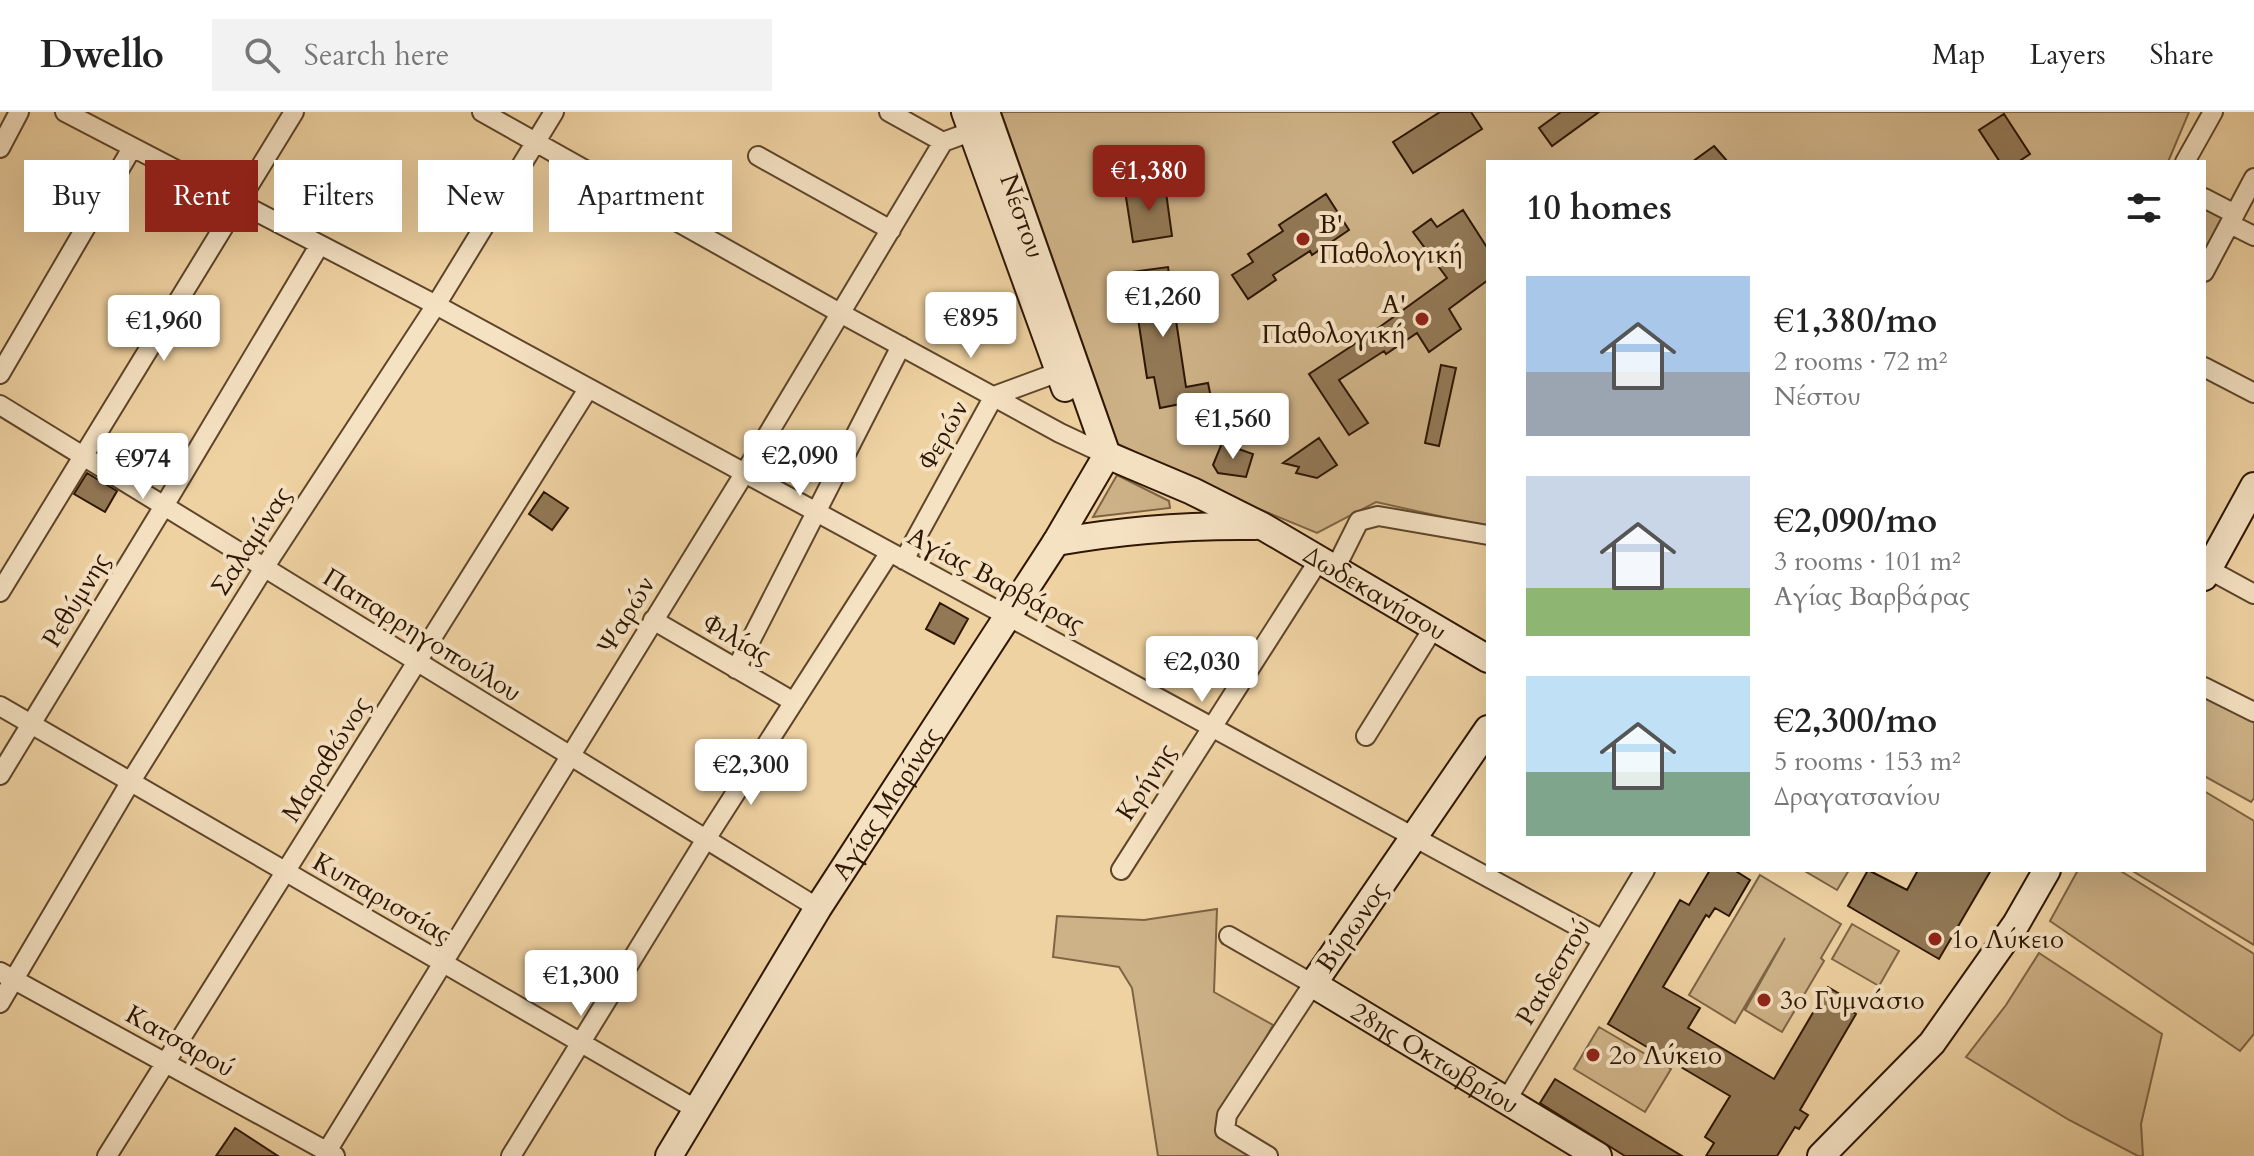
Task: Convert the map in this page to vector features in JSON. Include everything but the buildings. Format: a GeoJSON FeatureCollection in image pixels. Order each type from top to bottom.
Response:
{"type":"FeatureCollection","features":[{"type":"Feature","properties":{"kind":"street"},"geometry":{"type":"LineString","coordinates":[[0,148],[19,112]]}},
{"type":"Feature","properties":{"kind":"street","name":"Αγίας Βαρβάρας"},"geometry":{"type":"LineString","coordinates":[[65,112],[155,160]]}},
{"type":"Feature","properties":{"kind":"street"},"geometry":{"type":"LineString","coordinates":[[258,169],[294,112]]}},
{"type":"Feature","properties":{"kind":"street"},"geometry":{"type":"LineString","coordinates":[[482,112],[840,313],[1096,450]]}},
{"type":"Feature","properties":{"kind":"street","name":"Σαλαμίνας"},"geometry":{"type":"LineString","coordinates":[[0,1003],[7,976],[264,568],[436,305],[554,112]]}},
{"type":"Feature","properties":{"kind":"street"},"geometry":{"type":"LineString","coordinates":[[889,112],[943,142],[979,120]]}},
{"type":"Feature","properties":{"kind":"street"},"geometry":{"type":"LineString","coordinates":[[2186,160],[2213,112]]}},
{"type":"Feature","properties":{"kind":"street","name":"Νέστου"},"geometry":{"type":"LineString","coordinates":[[979,120],[1059,372],[1096,450]]}},
{"type":"Feature","properties":{"kind":"street","name":"Νέστου"},"geometry":{"type":"LineString","coordinates":[[979,120],[1096,450]]}},
{"type":"Feature","properties":{"kind":"street","name":"Ψαρών"},"geometry":{"type":"LineString","coordinates":[[329,1154],[943,142]]}},
{"type":"Feature","properties":{"kind":"street"},"geometry":{"type":"LineString","coordinates":[[0,374],[132,148]]}},
{"type":"Feature","properties":{"kind":"street"},"geometry":{"type":"LineString","coordinates":[[758,156],[891,230]]}},
{"type":"Feature","properties":{"kind":"street"},"geometry":{"type":"LineString","coordinates":[[2206,268],[2254,178]]}},
{"type":"Feature","properties":{"kind":"street"},"geometry":{"type":"LineString","coordinates":[[2206,200],[2254,236]]}},
{"type":"Feature","properties":{"kind":"street","name":"Αγίας Βαρβάρας"},"geometry":{"type":"LineString","coordinates":[[258,214],[436,305],[1603,940]]}},
{"type":"Feature","properties":{"kind":"street"},"geometry":{"type":"LineString","coordinates":[[0,592],[219,232]]}},
{"type":"Feature","properties":{"kind":"street","name":"Ρεθύμνης"},"geometry":{"type":"LineString","coordinates":[[0,775],[319,246]]}},
{"type":"Feature","properties":{"kind":"street"},"geometry":{"type":"LineString","coordinates":[[736,669],[901,346]]}},
{"type":"Feature","properties":{"kind":"street"},"geometry":{"type":"LineString","coordinates":[[2206,368],[2254,393]]}},
{"type":"Feature","properties":{"kind":"street","name":"Φερών"},"geometry":{"type":"LineString","coordinates":[[511,1156],[706,839],[794,702],[897,556],[994,396],[1059,372]]}},
{"type":"Feature","properties":{"kind":"street","name":"Μαραθώνος"},"geometry":{"type":"LineString","coordinates":[[107,1156],[588,389]]}},
{"type":"Feature","properties":{"kind":"street","name":"Παπαρρηγοπούλου"},"geometry":{"type":"LineString","coordinates":[[0,405],[818,908]]}},
{"type":"Feature","properties":{"kind":"street","name":"Δωδεκανήσου"},"geometry":{"type":"LineString","coordinates":[[1096,450],[1192,491],[1262,526],[1486,658]]}},
{"type":"Feature","properties":{"kind":"street","name":"Αγίας Μαρίνας"},"geometry":{"type":"LineString","coordinates":[[669,1156],[818,908],[1056,542],[1096,450]]}},
{"type":"Feature","properties":{"kind":"street"},"geometry":{"type":"LineString","coordinates":[[2254,486],[2206,573],[2254,594]]}},
{"type":"Feature","properties":{"kind":"street","name":"Κρήνης"},"geometry":{"type":"LineString","coordinates":[[1121,870],[1212,727],[1359,521],[1378,516],[1486,535]]}},
{"type":"Feature","properties":{"kind":"street","name":"Δωδεκανήσου"},"geometry":{"type":"LineString","coordinates":[[1056,542],[1147,529],[1206,525],[1262,526]]}},
{"type":"Feature","properties":{"kind":"street","name":"Φιλίας"},"geometry":{"type":"LineString","coordinates":[[653,620],[794,702]]}},
{"type":"Feature","properties":{"kind":"street"},"geometry":{"type":"LineString","coordinates":[[1366,736],[1434,627]]}},
{"type":"Feature","properties":{"kind":"street"},"geometry":{"type":"LineString","coordinates":[[2206,688],[2254,712]]}},
{"type":"Feature","properties":{"kind":"street","name":"Κυπαρισσίας"},"geometry":{"type":"LineString","coordinates":[[0,706],[697,1110]]}},
{"type":"Feature","properties":{"kind":"street","name":"Βύρωνος"},"geometry":{"type":"LineString","coordinates":[[1268,1156],[1225,1130],[1227,1115],[1486,732]]}},
{"type":"Feature","properties":{"kind":"street","name":"Ραιδεστού"},"geometry":{"type":"LineString","coordinates":[[1506,1101],[1644,872]]}},
{"type":"Feature","properties":{"kind":"street"},"geometry":{"type":"LineString","coordinates":[[1821,1156],[1932,1043],[2016,924],[2046,872]]}},
{"type":"Feature","properties":{"kind":"street","name":"28ης Οκτωβρίου"},"geometry":{"type":"LineString","coordinates":[[1229,936],[1598,1156]]}},
{"type":"Feature","properties":{"kind":"street","name":"Κατσαρού"},"geometry":{"type":"LineString","coordinates":[[7,976],[329,1154]]}},
{"type":"Feature","properties":{"kind":"shaded area"},"geometry":{"type":"Polygon","coordinates":[[[1001,112],[2189,112],[2169,160],[1486,160],[1486,527],[1376,502],[1317,533],[1118,444],[1001,112]]]}},
{"type":"Feature","properties":{"kind":"shaded area"},"geometry":{"type":"Polygon","coordinates":[[[2206,208],[2225,217],[2206,252],[2206,208]]]}},
{"type":"Feature","properties":{"kind":"shaded area"},"geometry":{"type":"Polygon","coordinates":[[[1117,475],[1169,501],[1170,508],[1093,517],[1117,475]]]}},
{"type":"Feature","properties":{"kind":"shaded area"},"geometry":{"type":"Polygon","coordinates":[[[2206,693],[2254,718],[2254,798],[2251,802],[2206,777],[2206,693]]]}},
{"type":"Feature","properties":{"kind":"shaded area"},"geometry":{"type":"Polygon","coordinates":[[[2206,792],[2254,821],[2254,945],[2134,872],[2206,872],[2206,792]]]}},
{"type":"Feature","properties":{"kind":"shaded area"},"geometry":{"type":"Polygon","coordinates":[[[1806,872],[1848,872],[1837,890],[1806,872]]]}},
{"type":"Feature","properties":{"kind":"shaded area"},"geometry":{"type":"Polygon","coordinates":[[[2077,872],[2122,872],[2254,954],[2254,1034],[2240,1051],[2050,921],[2077,872]]]}},
{"type":"Feature","properties":{"kind":"shaded area"},"geometry":{"type":"Polygon","coordinates":[[[1760,875],[1841,924],[1821,958],[1824,961],[1782,1032],[1745,1010],[1785,938],[1735,1023],[1689,995],[1760,875]]]}},
{"type":"Feature","properties":{"kind":"shaded area"},"geometry":{"type":"Polygon","coordinates":[[[1217,909],[1214,992],[1273,1025],[1217,1125],[1220,1137],[1250,1156],[1158,1156],[1132,988],[1119,967],[1053,957],[1057,916],[1144,920],[1217,909]]]}},
{"type":"Feature","properties":{"kind":"shaded area"},"geometry":{"type":"Polygon","coordinates":[[[1852,924],[1899,951],[1879,986],[1832,959],[1852,924]]]}},
{"type":"Feature","properties":{"kind":"shaded area"},"geometry":{"type":"Polygon","coordinates":[[[2039,953],[2162,1034],[2141,1124],[2143,1156],[2069,1120],[1966,1057],[2006,1005],[2039,953]]]}},
{"type":"Feature","properties":{"kind":"shaded area"},"geometry":{"type":"Polygon","coordinates":[[[1599,1027],[1671,1069],[1645,1112],[1574,1069],[1599,1027]]]}},
{"type":"Feature","properties":{"kind":"place","name":"Β' Παθολογική"},"geometry":{"type":"Point","coordinates":[1303,239]}},
{"type":"Feature","properties":{"kind":"place","name":"Α' Παθολογική"},"geometry":{"type":"Point","coordinates":[1422,319]}},
{"type":"Feature","properties":{"kind":"place","name":"1ο Λύκειο"},"geometry":{"type":"Point","coordinates":[1935,939]}},
{"type":"Feature","properties":{"kind":"place","name":"3ο Γυμνάσιο"},"geometry":{"type":"Point","coordinates":[1764,1000]}},
{"type":"Feature","properties":{"kind":"place","name":"2ο Λύκειο"},"geometry":{"type":"Point","coordinates":[1593,1055]}}]}
